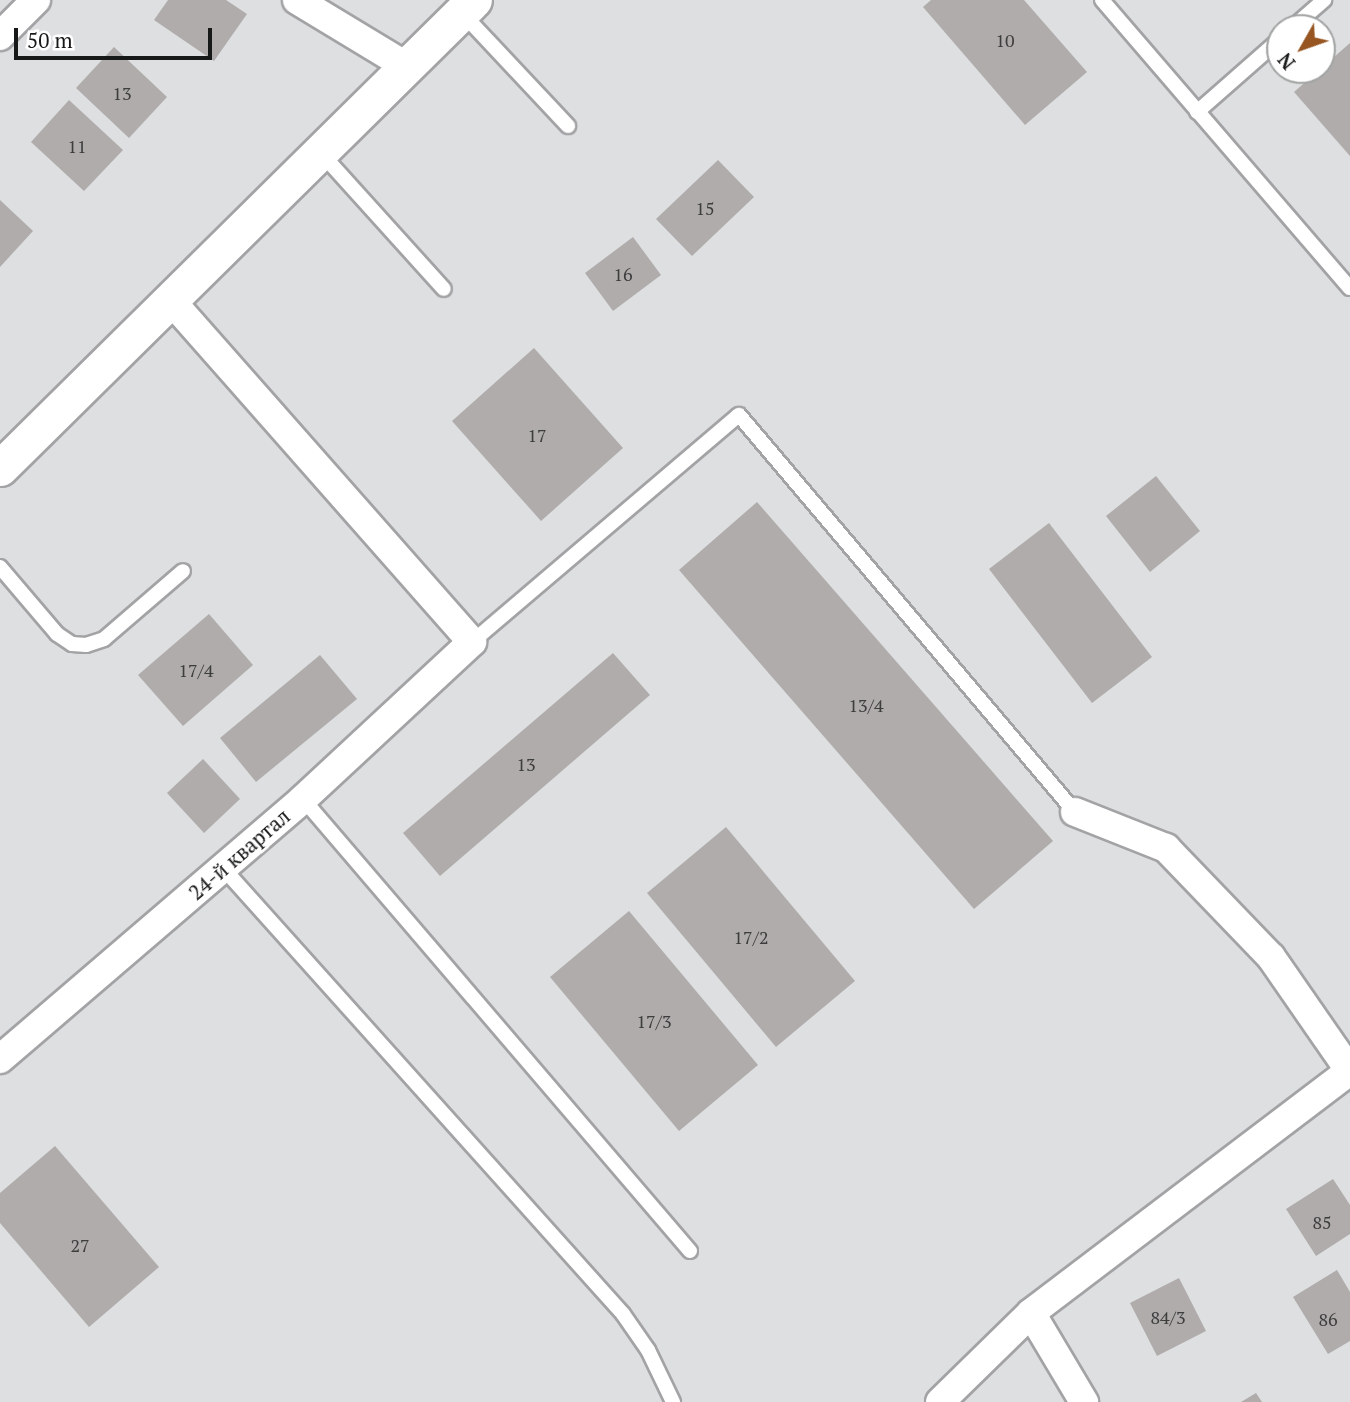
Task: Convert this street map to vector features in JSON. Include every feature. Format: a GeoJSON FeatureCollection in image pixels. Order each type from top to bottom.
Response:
{"type":"FeatureCollection","features":[{"type":"Feature","properties":{"kind":"street"},"geometry":{"type":"LineString","coordinates":[[0,36],[36,0]]}},
{"type":"Feature","properties":{"kind":"street"},"geometry":{"type":"LineString","coordinates":[[297,0],[406,66]]}},
{"type":"Feature","properties":{"kind":"street"},"geometry":{"type":"LineString","coordinates":[[0,468],[468,6]]}},
{"type":"Feature","properties":{"kind":"street"},"geometry":{"type":"LineString","coordinates":[[171,300],[472,642]]}},
{"type":"Feature","properties":{"kind":"street","name":"24-й квартал"},"geometry":{"type":"LineString","coordinates":[[0,1059],[303,799],[472,642]]}},
{"type":"Feature","properties":{"kind":"street"},"geometry":{"type":"LineString","coordinates":[[940,1402],[1031,1313],[1350,1071],[1271,957],[1167,848],[1075,812]]}},
{"type":"Feature","properties":{"kind":"street"},"geometry":{"type":"LineString","coordinates":[[1031,1313],[1084,1402]]}},
{"type":"Feature","properties":{"kind":"lane"},"geometry":{"type":"LineString","coordinates":[[1102,0],[1350,288]]}},
{"type":"Feature","properties":{"kind":"lane"},"geometry":{"type":"LineString","coordinates":[[1308,14],[1324,0]]}},
{"type":"Feature","properties":{"kind":"lane"},"geometry":{"type":"LineString","coordinates":[[468,6],[568,126]]}},
{"type":"Feature","properties":{"kind":"lane"},"geometry":{"type":"LineString","coordinates":[[1196,112],[1266,51]]}},
{"type":"Feature","properties":{"kind":"lane"},"geometry":{"type":"LineString","coordinates":[[320,152],[444,289]]}},
{"type":"Feature","properties":{"kind":"lane"},"geometry":{"type":"LineString","coordinates":[[472,642],[739,415],[1075,812]]}},
{"type":"Feature","properties":{"kind":"lane"},"geometry":{"type":"LineString","coordinates":[[0,567],[57,634],[72,644],[86,645],[104,639],[183,571]]}},
{"type":"Feature","properties":{"kind":"lane"},"geometry":{"type":"LineString","coordinates":[[303,799],[690,1251]]}},
{"type":"Feature","properties":{"kind":"lane"},"geometry":{"type":"LineString","coordinates":[[223,868],[622,1314],[648,1350],[673,1402]]}},
{"type":"Feature","properties":{"kind":"building"},"geometry":{"type":"Polygon","coordinates":[[[168,0],[226,0],[247,14],[214,61],[154,20],[168,0]]]}},
{"type":"Feature","properties":{"kind":"building"},"geometry":{"type":"Polygon","coordinates":[[[931,0],[1024,0],[1087,72],[1025,125],[923,7],[931,0]]]}},
{"type":"Feature","properties":{"kind":"building"},"geometry":{"type":"Polygon","coordinates":[[[1350,43],[1350,156],[1294,92],[1303,84],[1336,84],[1336,55],[1350,43]]]}},
{"type":"Feature","properties":{"kind":"building"},"geometry":{"type":"Polygon","coordinates":[[[114,47],[167,97],[129,138],[76,88],[114,47]]]}},
{"type":"Feature","properties":{"kind":"building"},"geometry":{"type":"Polygon","coordinates":[[[69,100],[123,150],[84,191],[31,142],[69,100]]]}},
{"type":"Feature","properties":{"kind":"building"},"geometry":{"type":"Polygon","coordinates":[[[718,160],[754,197],[692,256],[656,219],[718,160]]]}},
{"type":"Feature","properties":{"kind":"building"},"geometry":{"type":"Polygon","coordinates":[[[0,200],[33,231],[0,267],[0,200]]]}},
{"type":"Feature","properties":{"kind":"building"},"geometry":{"type":"Polygon","coordinates":[[[633,237],[661,275],[613,311],[585,273],[633,237]]]}},
{"type":"Feature","properties":{"kind":"building"},"geometry":{"type":"Polygon","coordinates":[[[534,348],[623,448],[541,521],[452,421],[534,348]]]}},
{"type":"Feature","properties":{"kind":"building"},"geometry":{"type":"Polygon","coordinates":[[[1156,476],[1200,531],[1150,572],[1106,516],[1156,476]]]}},
{"type":"Feature","properties":{"kind":"building"},"geometry":{"type":"Polygon","coordinates":[[[757,502],[1053,841],[974,909],[679,570],[757,502]]]}},
{"type":"Feature","properties":{"kind":"building"},"geometry":{"type":"Polygon","coordinates":[[[1049,523],[1152,657],[1092,703],[989,569],[1049,523]]]}},
{"type":"Feature","properties":{"kind":"building"},"geometry":{"type":"Polygon","coordinates":[[[209,614],[253,665],[183,726],[138,675],[209,614]]]}},
{"type":"Feature","properties":{"kind":"building"},"geometry":{"type":"Polygon","coordinates":[[[613,653],[650,695],[440,876],[403,833],[613,653]]]}},
{"type":"Feature","properties":{"kind":"building"},"geometry":{"type":"Polygon","coordinates":[[[320,655],[357,699],[256,782],[220,738],[320,655]]]}},
{"type":"Feature","properties":{"kind":"building"},"geometry":{"type":"Polygon","coordinates":[[[203,759],[240,799],[204,833],[167,793],[203,759]]]}},
{"type":"Feature","properties":{"kind":"building"},"geometry":{"type":"Polygon","coordinates":[[[726,827],[855,981],[776,1047],[647,893],[726,827]]]}},
{"type":"Feature","properties":{"kind":"building"},"geometry":{"type":"Polygon","coordinates":[[[629,911],[758,1065],[679,1131],[550,977],[629,911]]]}},
{"type":"Feature","properties":{"kind":"building"},"geometry":{"type":"Polygon","coordinates":[[[55,1146],[159,1267],[89,1327],[0,1223],[0,1193],[55,1146]]]}},
{"type":"Feature","properties":{"kind":"building"},"geometry":{"type":"Polygon","coordinates":[[[1333,1179],[1350,1205],[1350,1234],[1316,1256],[1286,1209],[1333,1179]]]}},
{"type":"Feature","properties":{"kind":"building"},"geometry":{"type":"Polygon","coordinates":[[[1337,1270],[1350,1292],[1350,1341],[1328,1354],[1293,1297],[1337,1270]]]}},
{"type":"Feature","properties":{"kind":"building"},"geometry":{"type":"Polygon","coordinates":[[[1179,1278],[1206,1331],[1157,1356],[1130,1303],[1179,1278]]]}},
{"type":"Feature","properties":{"kind":"building"},"geometry":{"type":"Polygon","coordinates":[[[1256,1393],[1262,1402],[1241,1402],[1256,1393]]]}}]}
